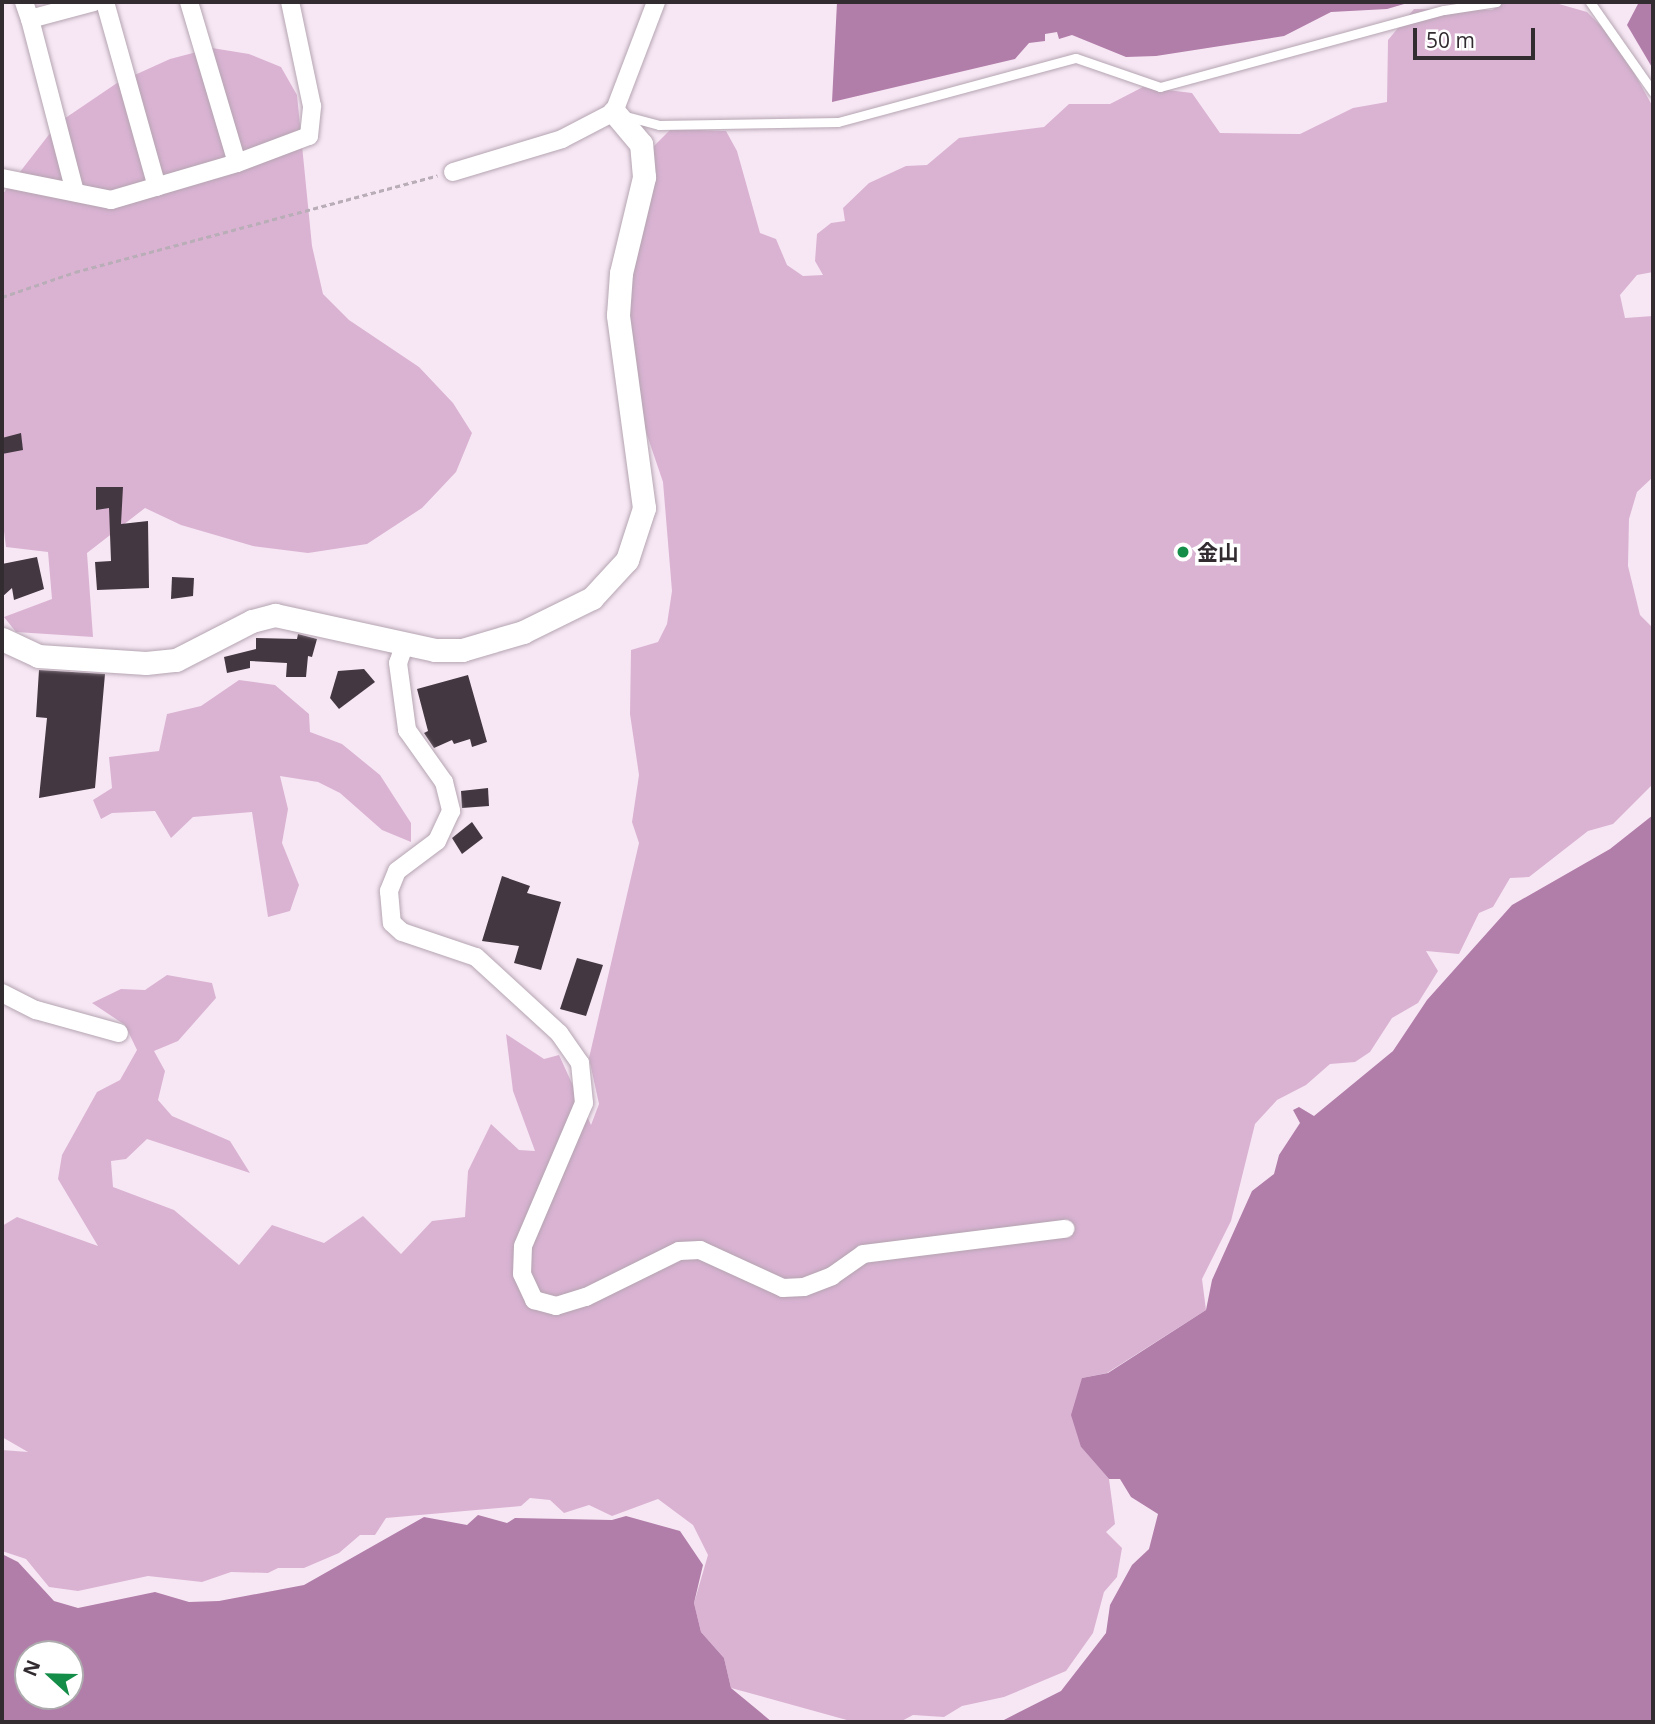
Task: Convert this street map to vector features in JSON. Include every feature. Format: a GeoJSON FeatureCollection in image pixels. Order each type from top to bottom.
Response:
{"type":"FeatureCollection","features":[{"type":"Feature","properties":{"kind":"street"},"geometry":{"type":"LineString","coordinates":[[24,2],[75,192]]}},
{"type":"Feature","properties":{"kind":"street"},"geometry":{"type":"LineString","coordinates":[[30,19],[94,2]]}},
{"type":"Feature","properties":{"kind":"street"},"geometry":{"type":"LineString","coordinates":[[105,2],[157,187]]}},
{"type":"Feature","properties":{"kind":"street"},"geometry":{"type":"LineString","coordinates":[[189,2],[237,163]]}},
{"type":"Feature","properties":{"kind":"street"},"geometry":{"type":"LineString","coordinates":[[2,178],[111,200],[237,163],[309,136],[312,106],[290,2]]}},
{"type":"Feature","properties":{"kind":"street"},"geometry":{"type":"LineString","coordinates":[[453,172],[562,139],[614,112],[656,2]]}},
{"type":"Feature","properties":{"kind":"street"},"geometry":{"type":"LineString","coordinates":[[2,639],[38,656],[146,663],[176,660],[253,621],[275,615],[404,643],[462,650],[523,632],[592,598],[611,581],[631,549],[644,508],[644,487],[618,315],[621,273],[644,177],[641,144],[614,112]]}},
{"type":"Feature","properties":{"kind":"street"},"geometry":{"type":"LineString","coordinates":[[404,643],[398,663],[407,730],[444,782],[451,811],[437,841],[397,871],[389,891],[392,923],[402,932],[476,957],[559,1033],[580,1063],[584,1103],[523,1246],[522,1274],[534,1300],[556,1306],[576,1300],[679,1251],[700,1250],[783,1288],[804,1287],[832,1276],[863,1254],[1065,1230]]}},
{"type":"Feature","properties":{"kind":"street"},"geometry":{"type":"LineString","coordinates":[[2,993],[36,1010],[119,1033]]}},
{"type":"Feature","properties":{"kind":"lane"},"geometry":{"type":"LineString","coordinates":[[614,112],[659,125],[838,122],[1076,58],[1160,87],[1444,10],[1496,2]]}},
{"type":"Feature","properties":{"kind":"lane"},"geometry":{"type":"LineString","coordinates":[[1590,2],[1653,92]]}},
{"type":"Feature","properties":{"kind":"path"},"geometry":{"type":"LineString","coordinates":[[2,297],[75,272],[453,172]]}},
{"type":"Feature","properties":{"kind":"shaded area"},"geometry":{"type":"Polygon","coordinates":[[[837,2],[1411,2],[1387,9],[1331,12],[1284,36],[1156,56],[1126,57],[1072,35],[1059,39],[1057,32],[1045,34],[1045,41],[1029,43],[1015,59],[832,102],[837,2]]]}},
{"type":"Feature","properties":{"kind":"shaded area"},"geometry":{"type":"Polygon","coordinates":[[[1504,2],[1552,2],[1587,12],[1617,42],[1653,107],[1653,272],[1637,275],[1620,295],[1625,318],[1653,316],[1653,477],[1637,492],[1629,519],[1628,566],[1640,615],[1653,628],[1653,784],[1613,824],[1588,831],[1529,877],[1510,878],[1493,907],[1479,913],[1459,954],[1426,951],[1438,971],[1418,1003],[1392,1018],[1370,1052],[1355,1062],[1330,1064],[1306,1085],[1277,1100],[1255,1124],[1231,1221],[1202,1279],[1206,1310],[1107,1373],[1082,1378],[1081,1447],[1109,1479],[1115,1524],[1106,1532],[1122,1548],[1117,1577],[1104,1592],[1093,1633],[1066,1671],[1004,1697],[962,1706],[944,1717],[913,1715],[900,1722],[854,1722],[731,1688],[724,1658],[701,1632],[694,1603],[708,1555],[693,1525],[658,1499],[612,1516],[589,1505],[564,1513],[550,1500],[530,1498],[521,1506],[386,1518],[375,1535],[360,1535],[339,1553],[304,1568],[278,1568],[268,1573],[231,1572],[202,1582],[148,1576],[78,1591],[49,1587],[26,1559],[2,1551],[2,1450],[28,1452],[2,1437],[2,1226],[17,1217],[98,1246],[58,1179],[62,1155],[97,1092],[120,1080],[137,1050],[125,1025],[92,1003],[121,989],[145,990],[167,975],[212,983],[216,998],[178,1041],[154,1051],[165,1071],[158,1100],[172,1116],[230,1141],[250,1173],[147,1139],[126,1159],[111,1161],[113,1187],[174,1210],[239,1265],[272,1225],[324,1243],[363,1216],[401,1254],[432,1221],[465,1217],[468,1171],[491,1124],[519,1150],[535,1151],[513,1091],[506,1034],[544,1059],[559,1055],[591,1125],[599,1104],[589,1058],[639,843],[632,822],[639,775],[630,714],[631,650],[658,642],[667,624],[672,591],[663,482],[613,335],[649,151],[671,129],[726,131],[737,151],[760,233],[776,239],[787,265],[803,276],[823,275],[815,261],[817,234],[831,223],[845,221],[843,208],[869,183],[906,166],[927,165],[959,138],[1044,127],[1069,104],[1110,104],[1143,87],[1192,93],[1220,133],[1300,134],[1353,108],[1387,102],[1388,40],[1414,9],[1492,10],[1504,2]]]}},
{"type":"Feature","properties":{"kind":"shaded area"},"geometry":{"type":"Polygon","coordinates":[[[1639,2],[1653,2],[1653,69],[1627,25],[1639,2]]]}},
{"type":"Feature","properties":{"kind":"shaded area"},"geometry":{"type":"Polygon","coordinates":[[[212,48],[249,54],[281,67],[297,95],[312,246],[323,294],[349,320],[419,367],[453,403],[472,433],[456,472],[422,508],[367,544],[308,553],[253,546],[181,525],[145,508],[87,553],[93,637],[16,632],[4,617],[52,599],[48,552],[6,547],[2,516],[2,195],[58,123],[117,83],[170,59],[212,48]]]}},
{"type":"Feature","properties":{"kind":"shaded area"},"geometry":{"type":"Polygon","coordinates":[[[239,680],[275,685],[309,714],[310,732],[342,744],[380,775],[411,823],[411,842],[382,830],[340,793],[318,782],[280,776],[288,809],[282,843],[299,885],[290,911],[268,917],[252,812],[193,817],[171,838],[155,811],[112,813],[101,819],[93,800],[112,788],[109,757],[159,751],[167,714],[201,706],[239,680]]]}},
{"type":"Feature","properties":{"kind":"shaded area"},"geometry":{"type":"Polygon","coordinates":[[[1653,815],[1653,1722],[1000,1722],[1061,1691],[1106,1633],[1110,1605],[1132,1565],[1149,1549],[1158,1514],[1131,1497],[1120,1479],[1109,1479],[1081,1447],[1071,1415],[1082,1378],[1108,1373],[1206,1310],[1212,1280],[1252,1191],[1274,1174],[1279,1155],[1300,1123],[1293,1110],[1299,1107],[1314,1116],[1393,1051],[1427,1000],[1512,905],[1610,849],[1653,815]]]}},
{"type":"Feature","properties":{"kind":"shaded area"},"geometry":{"type":"Polygon","coordinates":[[[478,1515],[507,1523],[515,1518],[612,1520],[626,1516],[680,1531],[703,1565],[694,1603],[701,1632],[724,1658],[731,1688],[772,1722],[2,1722],[2,1554],[18,1562],[54,1601],[78,1608],[155,1592],[189,1602],[219,1601],[304,1585],[424,1517],[467,1525],[478,1515]]]}},
{"type":"Feature","properties":{"kind":"building"},"geometry":{"type":"Polygon","coordinates":[[[21,433],[23,450],[2,454],[2,438],[21,433]]]}},
{"type":"Feature","properties":{"kind":"building"},"geometry":{"type":"Polygon","coordinates":[[[96,487],[123,487],[121,524],[148,521],[149,588],[97,590],[95,562],[111,561],[109,508],[96,510],[96,487]]]}},
{"type":"Feature","properties":{"kind":"building"},"geometry":{"type":"Polygon","coordinates":[[[37,557],[44,589],[14,600],[12,588],[2,597],[2,564],[37,557]]]}},
{"type":"Feature","properties":{"kind":"building"},"geometry":{"type":"Polygon","coordinates":[[[172,577],[194,578],[193,596],[171,599],[172,577]]]}},
{"type":"Feature","properties":{"kind":"building"},"geometry":{"type":"Polygon","coordinates":[[[298,634],[317,639],[312,657],[308,656],[306,677],[286,677],[287,663],[250,661],[250,668],[227,673],[224,657],[256,649],[256,638],[297,639],[298,634]]]}},
{"type":"Feature","properties":{"kind":"building"},"geometry":{"type":"Polygon","coordinates":[[[364,669],[375,682],[339,709],[330,698],[338,671],[364,669]]]}},
{"type":"Feature","properties":{"kind":"building"},"geometry":{"type":"Polygon","coordinates":[[[39,670],[105,674],[95,788],[39,798],[47,718],[36,717],[39,670]]]}},
{"type":"Feature","properties":{"kind":"building"},"geometry":{"type":"Polygon","coordinates":[[[468,675],[487,742],[472,747],[470,739],[454,744],[452,740],[434,748],[424,733],[428,731],[417,689],[468,675]]]}},
{"type":"Feature","properties":{"kind":"building"},"geometry":{"type":"Polygon","coordinates":[[[488,788],[489,806],[462,808],[461,791],[488,788]]]}},
{"type":"Feature","properties":{"kind":"building"},"geometry":{"type":"Polygon","coordinates":[[[472,822],[483,838],[462,854],[452,838],[472,822]]]}},
{"type":"Feature","properties":{"kind":"building"},"geometry":{"type":"Polygon","coordinates":[[[502,876],[530,886],[527,893],[561,902],[541,970],[514,963],[519,946],[482,941],[502,876]]]}},
{"type":"Feature","properties":{"kind":"building"},"geometry":{"type":"Polygon","coordinates":[[[577,958],[603,965],[586,1016],[560,1009],[577,958]]]}},
{"type":"Feature","properties":{"kind":"place","name":"金山"},"geometry":{"type":"Point","coordinates":[1183,552]}}]}
